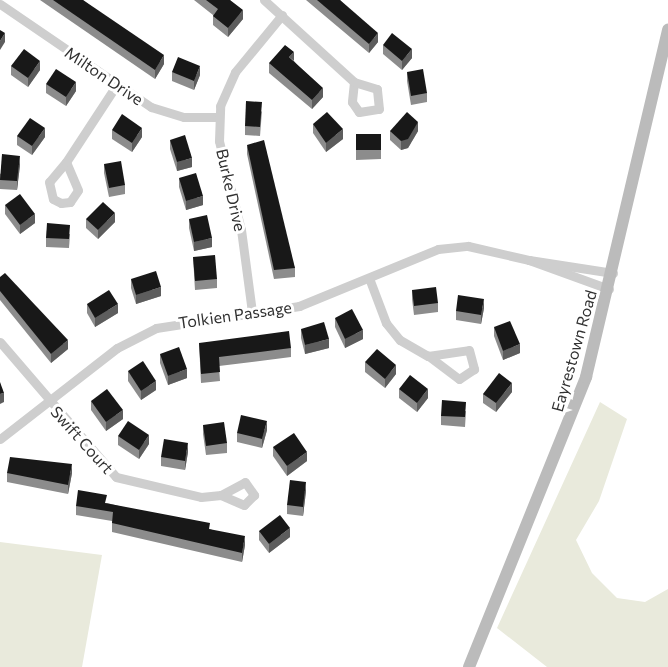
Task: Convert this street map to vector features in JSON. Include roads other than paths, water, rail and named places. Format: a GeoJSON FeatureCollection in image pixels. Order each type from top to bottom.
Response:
{"type":"FeatureCollection","features":[{"type":"Feature","properties":{"kind":"street"},"geometry":{"type":"LineString","coordinates":[[264,0],[354,82]]}},
{"type":"Feature","properties":{"kind":"street","name":"Milton Drive"},"geometry":{"type":"LineString","coordinates":[[0,4],[115,87],[162,112],[219,117]]}},
{"type":"Feature","properties":{"kind":"street","name":"Burke Drive"},"geometry":{"type":"LineString","coordinates":[[252,312],[219,117],[231,77],[282,15]]}},
{"type":"Feature","properties":{"kind":"street","name":"Eayrestown Road"},"geometry":{"type":"LineString","coordinates":[[469,667],[576,407],[613,273],[668,30]]}},
{"type":"Feature","properties":{"kind":"street"},"geometry":{"type":"LineString","coordinates":[[66,162],[115,87]]}},
{"type":"Feature","properties":{"kind":"street","name":"Tolkien Passage"},"geometry":{"type":"LineString","coordinates":[[0,439],[137,337],[185,321],[306,304],[453,246],[613,273]]}},
{"type":"Feature","properties":{"kind":"street","name":"Tolkien Passage"},"geometry":{"type":"LineString","coordinates":[[529,260],[609,289]]}},
{"type":"Feature","properties":{"kind":"street"},"geometry":{"type":"LineString","coordinates":[[369,278],[386,322],[406,344],[428,356],[459,379],[474,369],[469,350],[428,356]]}},
{"type":"Feature","properties":{"kind":"street","name":"Swift Court"},"geometry":{"type":"LineString","coordinates":[[0,342],[48,403],[116,477],[172,494],[221,495]]}}]}
